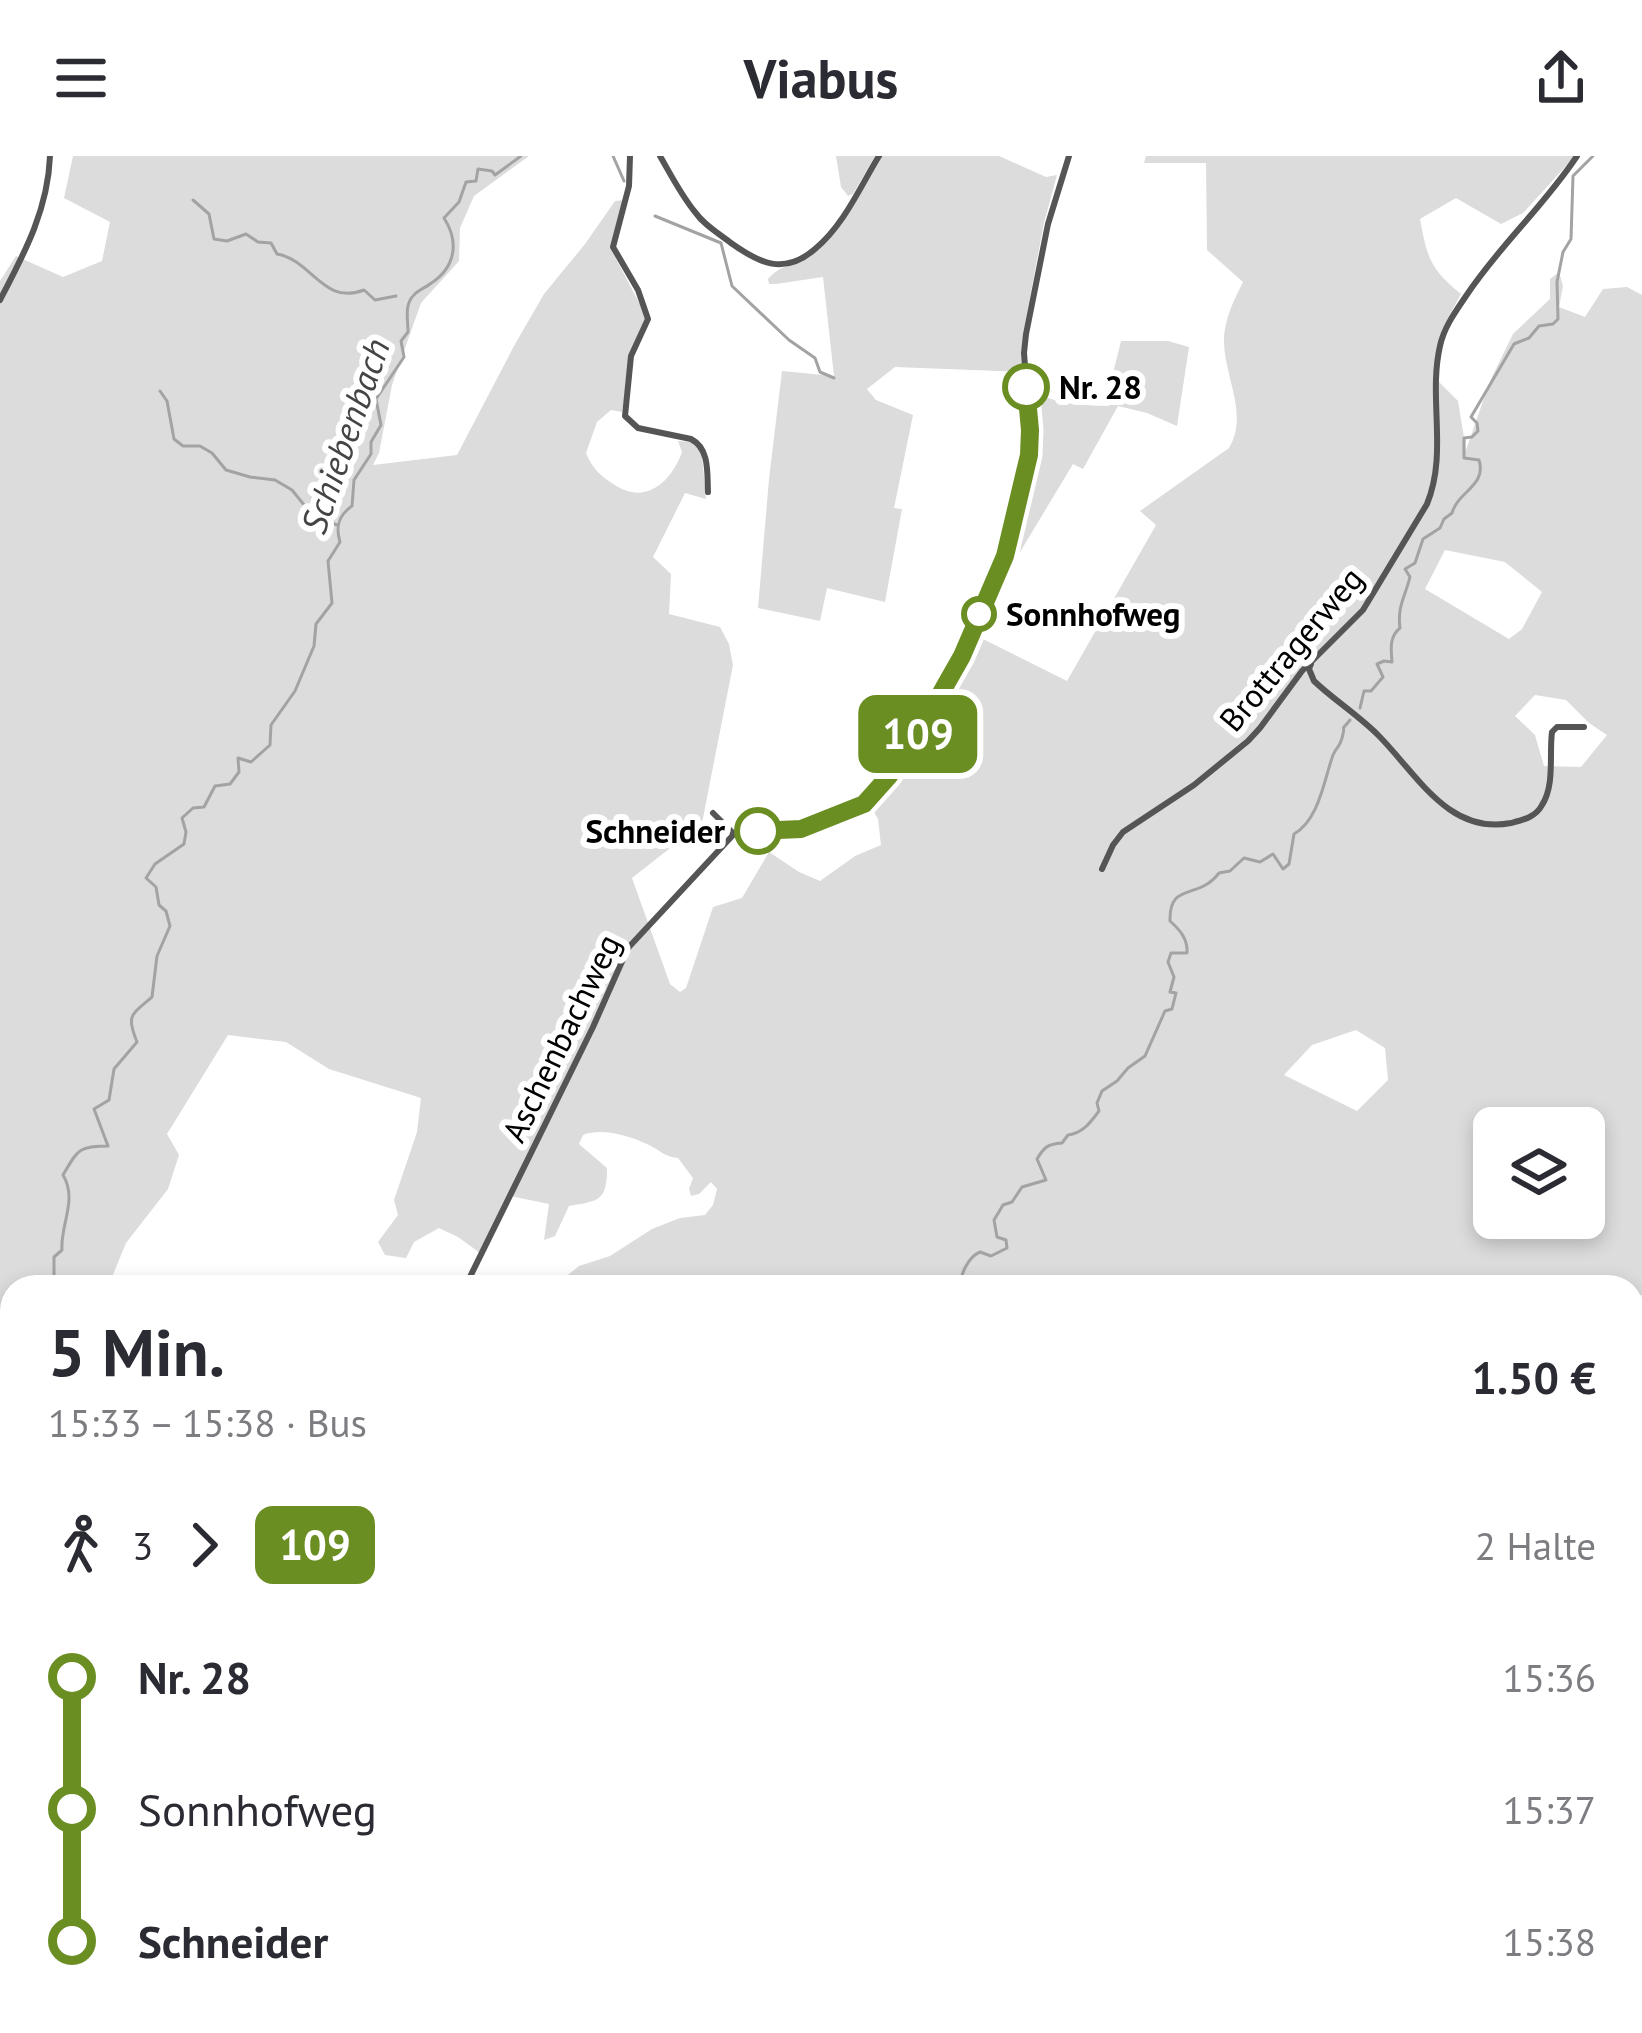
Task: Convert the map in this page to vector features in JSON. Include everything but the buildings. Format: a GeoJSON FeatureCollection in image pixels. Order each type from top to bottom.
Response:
{"type":"FeatureCollection","features":[{"type":"Feature","properties":{"kind":"street"},"geometry":{"type":"LineString","coordinates":[[0,300],[39,219],[50,156]]}},
{"type":"Feature","properties":{"kind":"street"},"geometry":{"type":"LineString","coordinates":[[630,156],[629,186],[613,247],[649,319],[632,356],[625,416],[638,428],[699,443],[705,454],[708,492]]}},
{"type":"Feature","properties":{"kind":"street"},"geometry":{"type":"LineString","coordinates":[[660,156],[703,221],[744,252],[774,265],[797,260],[818,247],[879,156]]}},
{"type":"Feature","properties":{"kind":"street"},"geometry":{"type":"LineString","coordinates":[[713,813],[734,835],[801,829],[869,801],[920,730],[962,656],[1002,564],[1025,479],[1030,434],[1026,334],[1048,224],[1069,156]]}},
{"type":"Feature","properties":{"kind":"street","name":"Brottragerweg"},"geometry":{"type":"LineString","coordinates":[[1102,869],[1123,832],[1166,806],[1248,742],[1313,661],[1363,610],[1432,490],[1438,356],[1445,331],[1496,255],[1577,156]]}},
{"type":"Feature","properties":{"kind":"street"},"geometry":{"type":"LineString","coordinates":[[1313,661],[1309,669],[1314,681],[1376,732],[1455,815],[1473,823],[1498,825],[1537,813],[1549,786],[1552,732],[1557,727],[1584,727]]}},
{"type":"Feature","properties":{"kind":"street","name":"Aschenbachweg"},"geometry":{"type":"LineString","coordinates":[[471,1275],[628,948],[734,835]]}},
{"type":"Feature","properties":{"kind":"shaded area"},"geometry":{"type":"Polygon","coordinates":[[[73,156],[529,156],[474,196],[460,228],[459,261],[421,303],[392,385],[373,465],[457,455],[544,294],[615,201],[624,200],[612,251],[647,318],[633,346],[622,412],[611,410],[597,422],[586,453],[608,480],[639,493],[658,486],[672,472],[682,452],[678,441],[693,442],[702,455],[706,499],[685,493],[653,557],[671,574],[669,614],[720,627],[733,665],[702,823],[632,878],[670,984],[680,992],[686,988],[713,907],[742,898],[769,852],[820,881],[855,856],[881,845],[878,819],[866,798],[930,708],[994,577],[1022,479],[1027,430],[1023,387],[1057,401],[1109,406],[1106,401],[1121,341],[1168,341],[1189,347],[1177,426],[1118,406],[1083,469],[1073,464],[999,587],[978,633],[1067,681],[1156,525],[1140,511],[1229,448],[1237,421],[1224,336],[1243,282],[1207,250],[1206,163],[1144,163],[1146,156],[1575,156],[1523,213],[1501,224],[1456,198],[1420,219],[1432,261],[1461,294],[1441,335],[1436,379],[1458,401],[1466,450],[1490,381],[1513,334],[1550,299],[1550,279],[1559,272],[1563,286],[1559,307],[1585,317],[1603,289],[1627,287],[1642,295],[1642,1275],[568,1275],[652,1229],[705,1215],[713,1205],[717,1189],[711,1182],[691,1196],[693,1178],[678,1158],[609,1133],[583,1135],[579,1144],[607,1168],[603,1193],[569,1206],[555,1236],[544,1240],[549,1204],[510,1196],[480,1253],[439,1228],[414,1242],[406,1258],[385,1255],[378,1242],[398,1215],[394,1200],[417,1132],[421,1098],[329,1069],[286,1042],[228,1035],[167,1134],[179,1155],[168,1189],[126,1243],[113,1275],[0,1275],[0,281],[16,256],[63,277],[102,261],[110,222],[64,198],[73,156]],[[1445,550],[1425,589],[1509,639],[1522,629],[1542,592],[1505,562],[1445,550]],[[1535,695],[1515,716],[1535,735],[1544,766],[1581,767],[1607,735],[1566,700],[1535,695]],[[1356,1030],[1312,1045],[1284,1075],[1357,1111],[1388,1080],[1385,1048],[1356,1030]]]}},
{"type":"Feature","properties":{"kind":"shaded area"},"geometry":{"type":"Polygon","coordinates":[[[836,156],[875,156],[848,196],[841,187],[836,156]]]}},
{"type":"Feature","properties":{"kind":"shaded area"},"geometry":{"type":"Polygon","coordinates":[[[882,156],[999,156],[1046,177],[1057,175],[1023,334],[1022,372],[895,367],[867,389],[876,400],[913,415],[894,508],[902,509],[885,602],[827,588],[820,621],[758,608],[782,371],[834,376],[823,277],[776,284],[769,284],[768,279],[826,242],[882,156]]]}},
{"type":"Feature","properties":{"kind":"waterway","name":"Schiebenbach"},"geometry":{"type":"LineString","coordinates":[[54,1275],[54,1257],[62,1250],[69,1203],[63,1175],[80,1151],[108,1146],[94,1109],[109,1100],[114,1069],[137,1042],[132,1016],[152,997],[157,956],[170,926],[156,887],[146,878],[155,864],[184,844],[182,818],[193,808],[204,807],[215,786],[230,784],[239,772],[238,758],[251,762],[270,745],[271,725],[295,691],[314,646],[316,624],[332,603],[328,561],[340,542],[339,521],[352,506],[354,480],[371,454],[371,442],[381,425],[376,399],[404,357],[401,341],[408,332],[409,303],[450,263],[452,237],[444,218],[459,202],[466,182],[476,181],[478,169],[495,175],[521,156]]}},
{"type":"Feature","properties":{"kind":"waterway"},"geometry":{"type":"LineString","coordinates":[[613,156],[624,181]]}},
{"type":"Feature","properties":{"kind":"waterway"},"geometry":{"type":"LineString","coordinates":[[1360,708],[1364,691],[1371,691],[1383,677],[1377,664],[1392,662],[1392,639],[1400,628],[1410,577],[1405,569],[1415,563],[1423,539],[1440,528],[1479,476],[1479,460],[1464,458],[1464,438],[1478,431],[1471,417],[1514,344],[1558,319],[1557,282],[1571,239],[1573,176],[1593,156]]}},
{"type":"Feature","properties":{"kind":"waterway"},"geometry":{"type":"LineString","coordinates":[[193,200],[209,214],[214,239],[227,241],[246,234],[271,243],[277,254],[300,264],[338,292],[364,290],[375,300],[396,296]]}},
{"type":"Feature","properties":{"kind":"waterway"},"geometry":{"type":"LineString","coordinates":[[655,216],[721,243],[732,286],[815,358],[820,372],[834,378]]}},
{"type":"Feature","properties":{"kind":"waterway"},"geometry":{"type":"LineString","coordinates":[[160,391],[167,401],[174,439],[183,446],[200,446],[226,470],[275,480],[292,490],[313,516],[337,525]]}},
{"type":"Feature","properties":{"kind":"waterway"},"geometry":{"type":"LineString","coordinates":[[963,1275],[976,1254],[991,1256],[1007,1248],[1006,1240],[997,1237],[994,1220],[1003,1205],[1012,1202],[1022,1187],[1046,1180],[1037,1159],[1042,1152],[1089,1123],[1099,1111],[1102,1091],[1145,1056],[1165,1011],[1172,1009],[1176,993],[1170,992],[1174,977],[1168,962],[1171,953],[1187,953],[1183,935],[1170,921],[1174,901],[1230,871],[1244,858],[1260,862],[1273,854],[1283,869],[1289,864],[1294,834],[1315,809],[1350,720]]}},
{"type":"Feature","properties":{"kind":"bus line","name":"109"},"geometry":{"type":"LineString","coordinates":[[758,831],[801,829],[869,801],[920,730],[962,656],[1005,556],[1029,455],[1026,387]]}},
{"type":"Feature","properties":{"kind":"place","name":"Nr. 28"},"geometry":{"type":"Point","coordinates":[1026,387]}},
{"type":"Feature","properties":{"kind":"place","name":"Sonnhofweg"},"geometry":{"type":"Point","coordinates":[979,614]}},
{"type":"Feature","properties":{"kind":"place","name":"Schneider"},"geometry":{"type":"Point","coordinates":[758,831]}}]}
